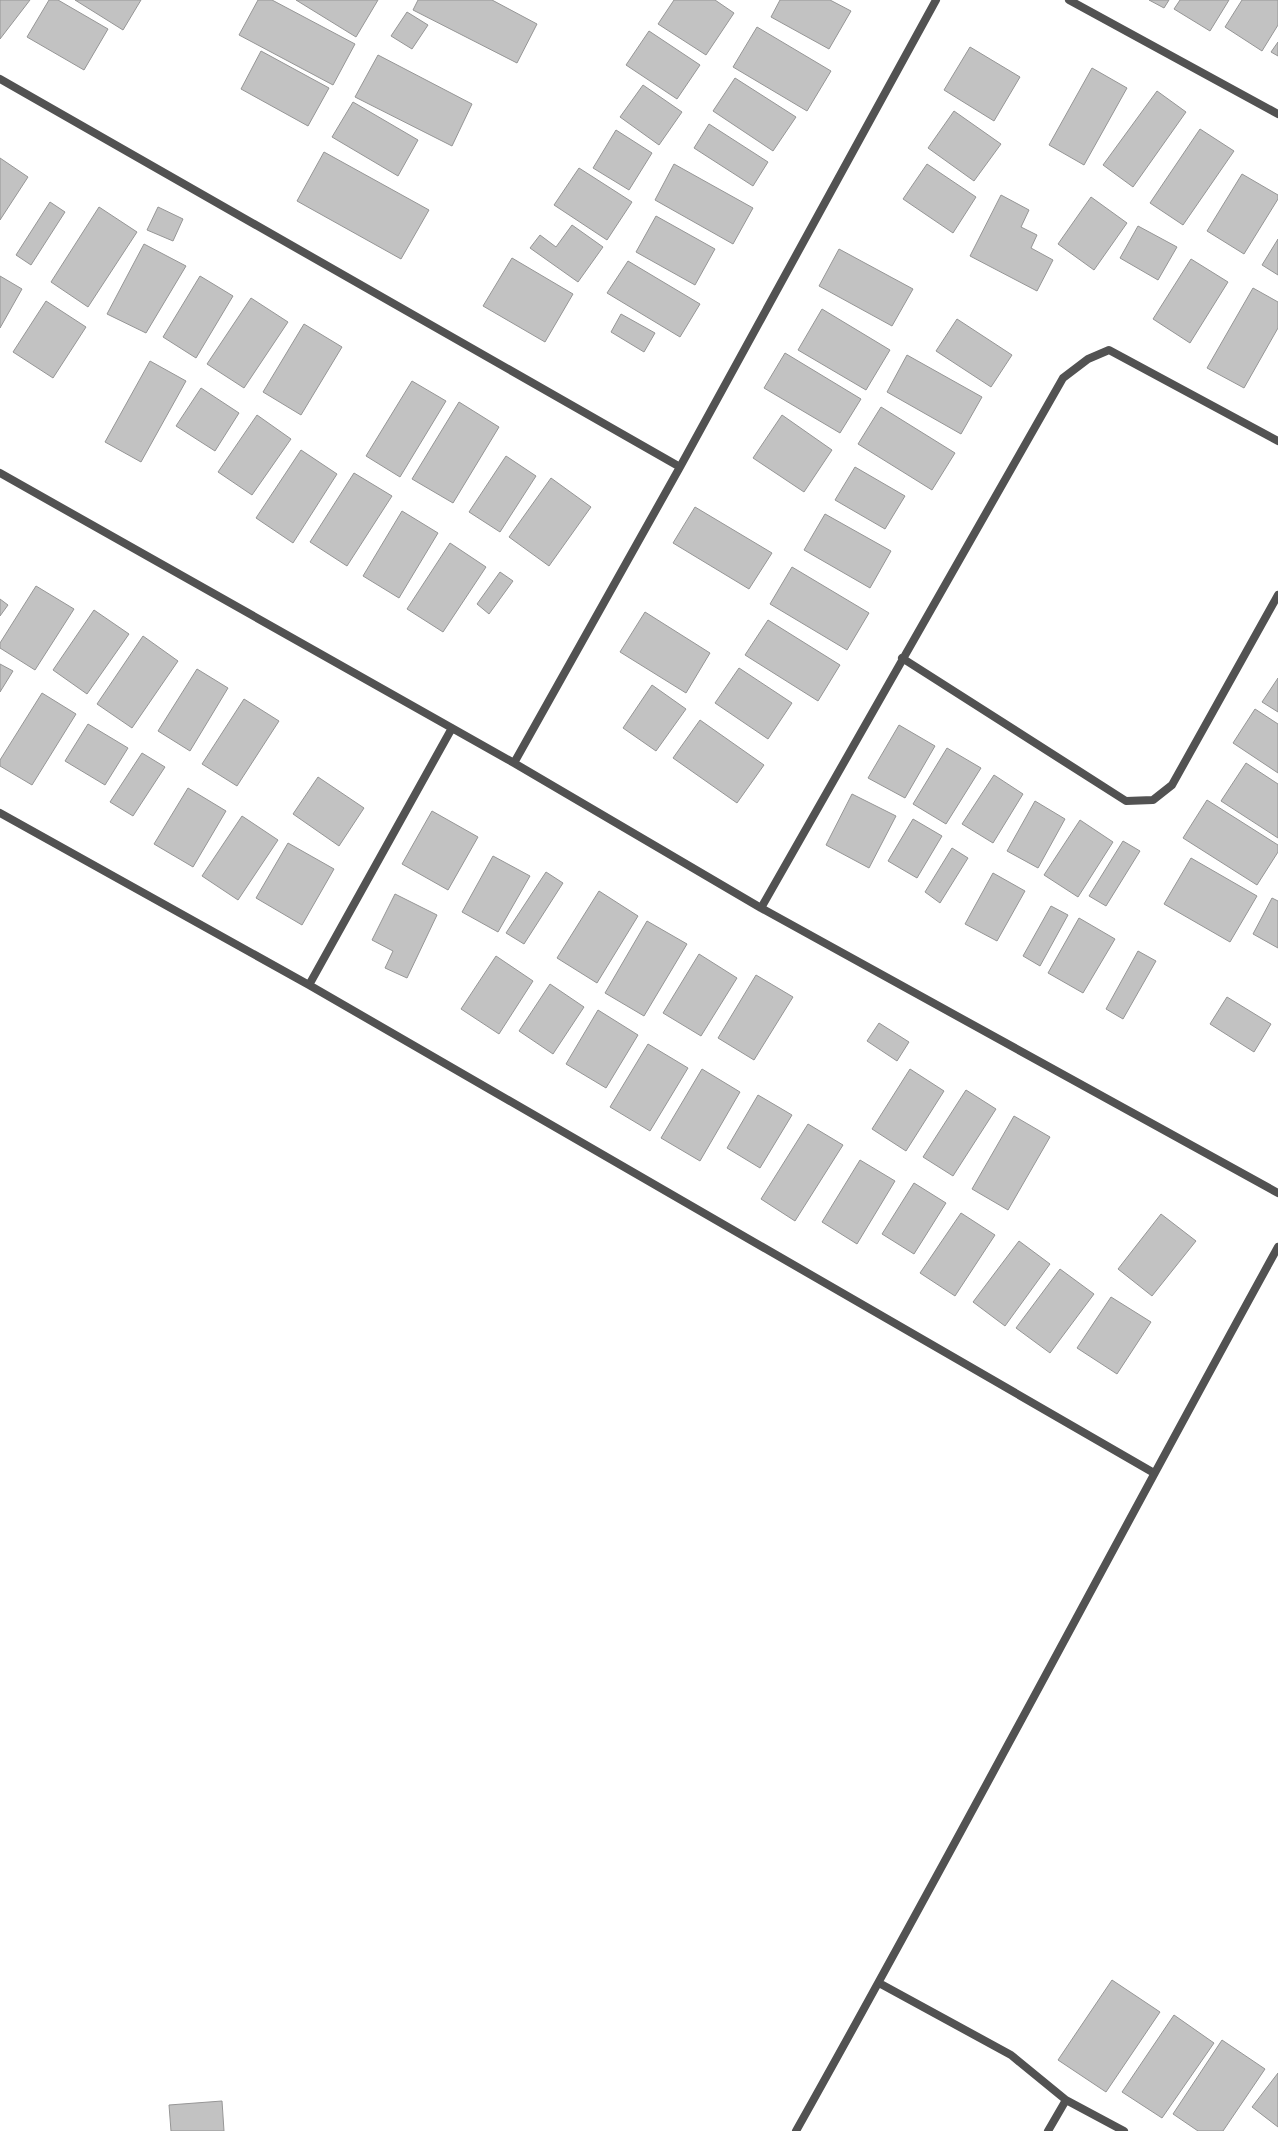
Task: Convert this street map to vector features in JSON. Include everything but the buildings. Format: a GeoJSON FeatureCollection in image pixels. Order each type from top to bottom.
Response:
{"type":"FeatureCollection","features":[{"type":"Feature","properties":{"kind":"street"},"geometry":{"type":"LineString","coordinates":[[514,764],[680,468],[936,0]]}},
{"type":"Feature","properties":{"kind":"street"},"geometry":{"type":"LineString","coordinates":[[1068,0],[1278,114]]}},
{"type":"Feature","properties":{"kind":"street"},"geometry":{"type":"LineString","coordinates":[[0,79],[680,468]]}},
{"type":"Feature","properties":{"kind":"street"},"geometry":{"type":"LineString","coordinates":[[761,908],[1062,378],[1088,359],[1109,350],[1278,441]]}},
{"type":"Feature","properties":{"kind":"street"},"geometry":{"type":"LineString","coordinates":[[0,473],[452,728],[761,908],[1278,1193]]}},
{"type":"Feature","properties":{"kind":"street"},"geometry":{"type":"LineString","coordinates":[[902,658],[1126,801],[1153,800],[1172,785],[1278,595]]}},
{"type":"Feature","properties":{"kind":"street"},"geometry":{"type":"LineString","coordinates":[[309,985],[452,728]]}},
{"type":"Feature","properties":{"kind":"street"},"geometry":{"type":"LineString","coordinates":[[0,813],[309,985],[1154,1473]]}},
{"type":"Feature","properties":{"kind":"street"},"geometry":{"type":"LineString","coordinates":[[796,2131],[879,1983],[1154,1473],[1278,1247]]}},
{"type":"Feature","properties":{"kind":"street"},"geometry":{"type":"LineString","coordinates":[[879,1983],[1011,2055],[1066,2100],[1124,2131]]}},
{"type":"Feature","properties":{"kind":"street"},"geometry":{"type":"LineString","coordinates":[[1048,2131],[1066,2100]]}}]}
